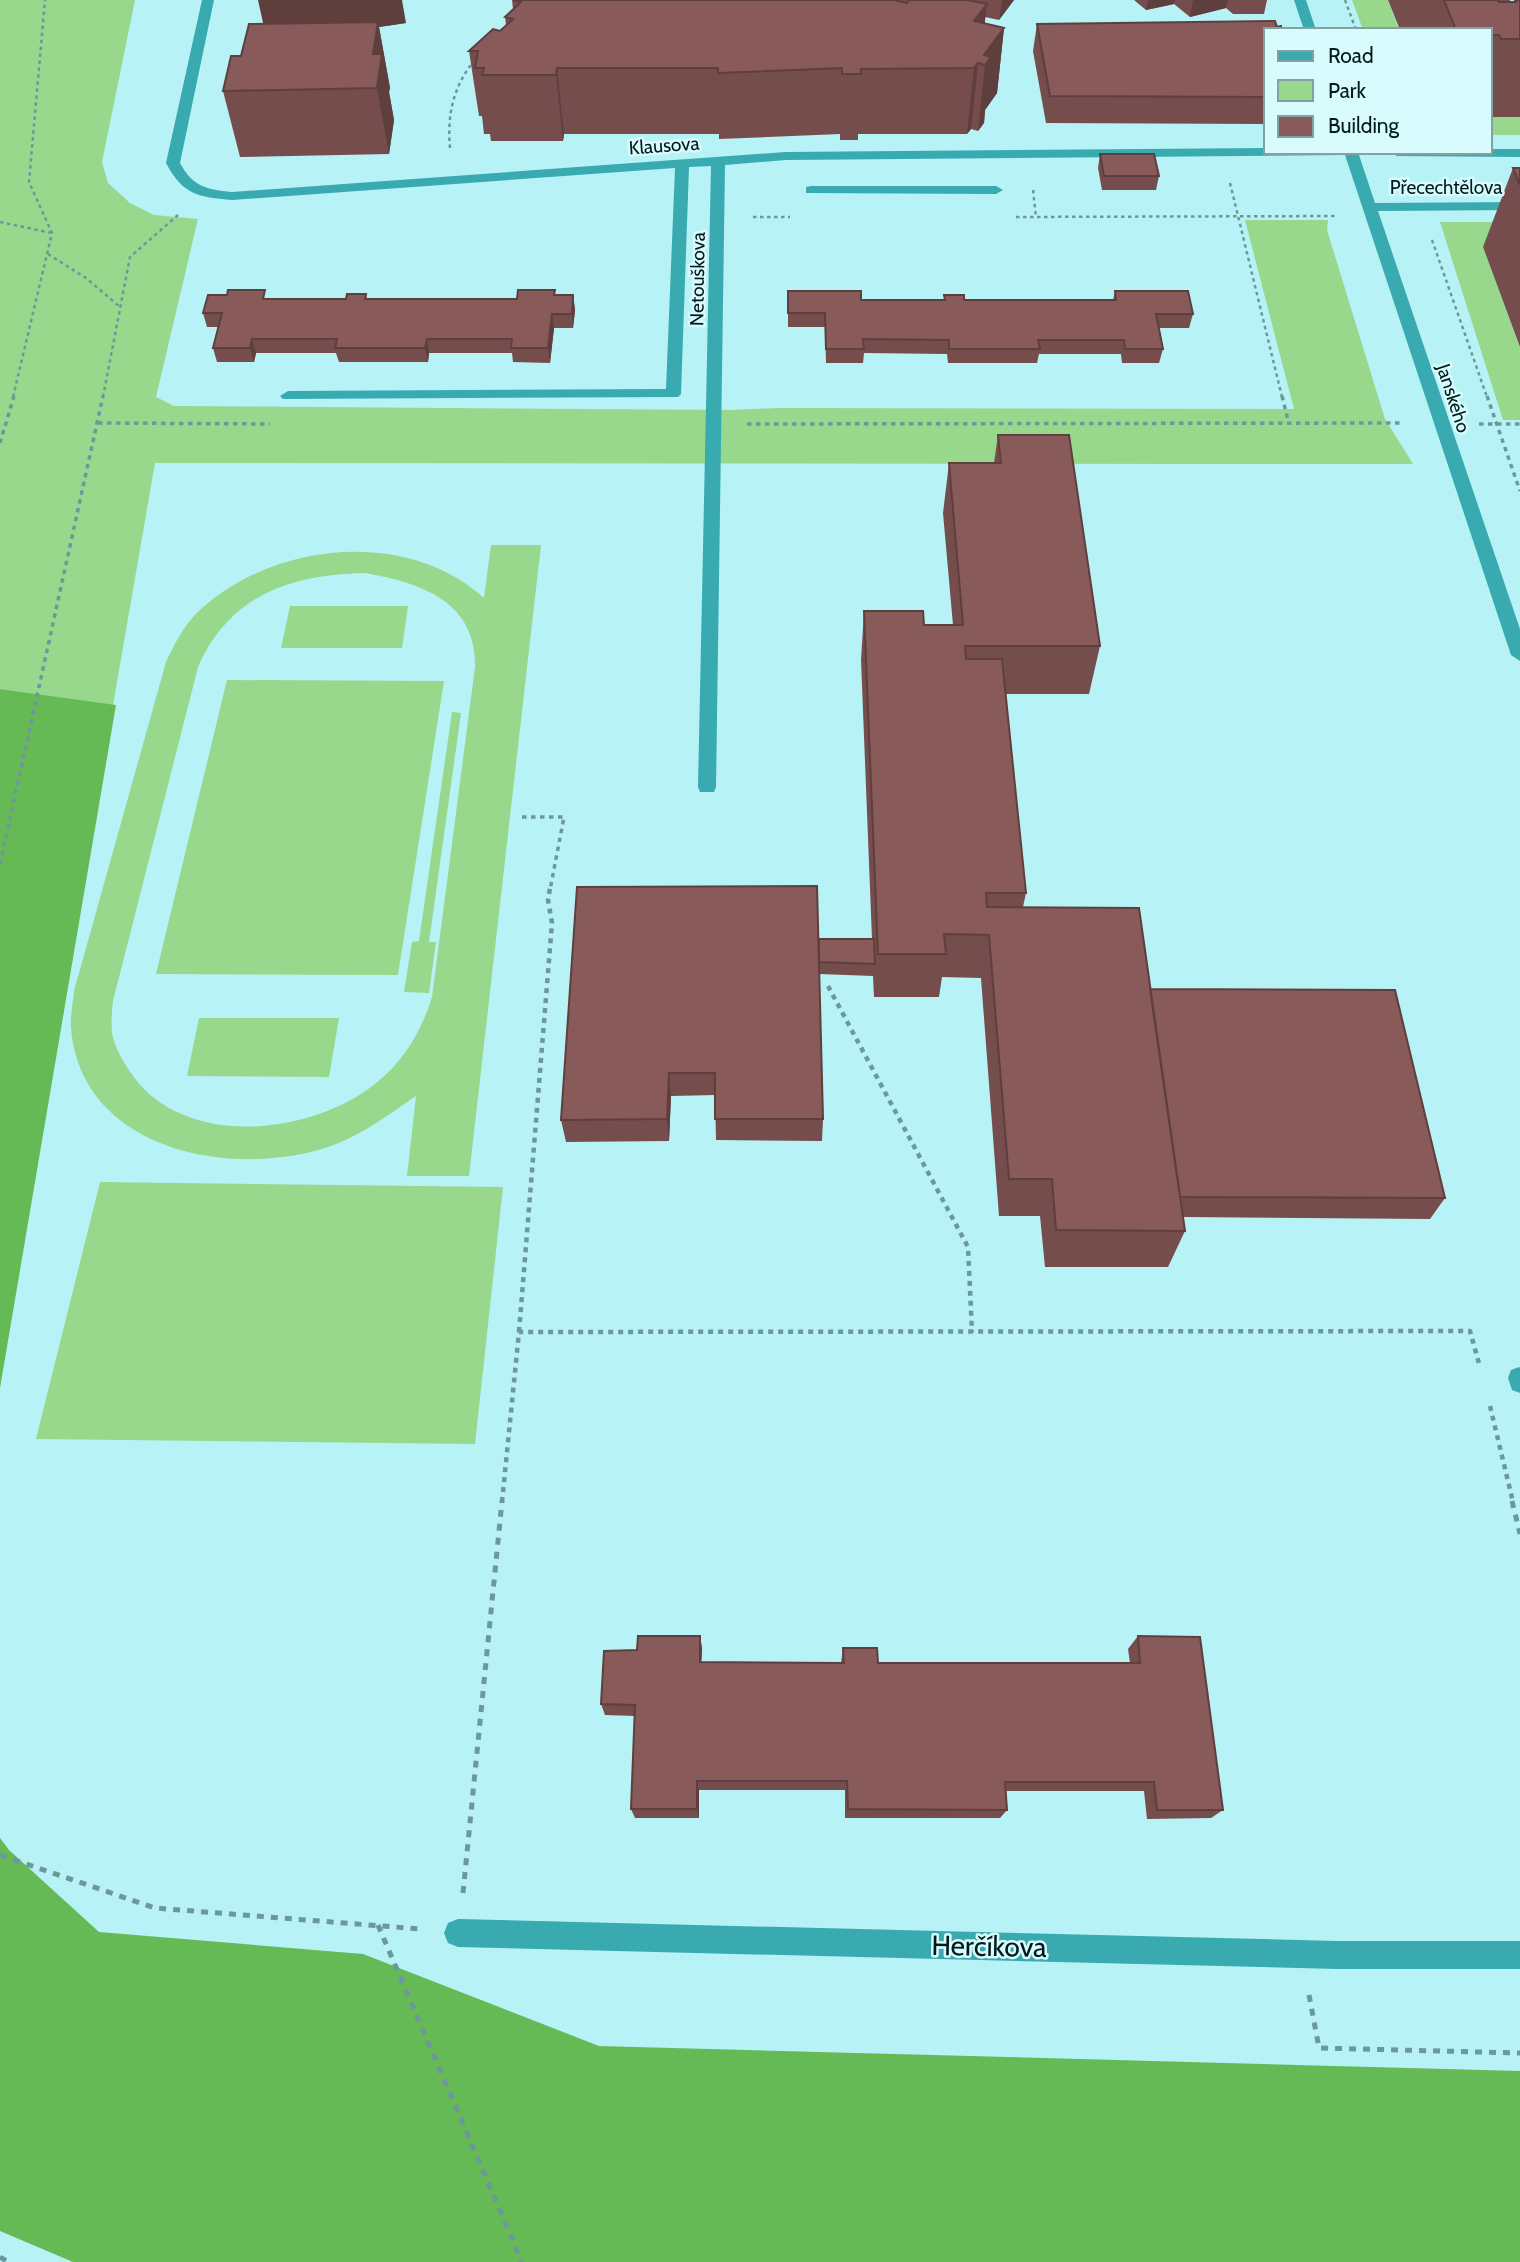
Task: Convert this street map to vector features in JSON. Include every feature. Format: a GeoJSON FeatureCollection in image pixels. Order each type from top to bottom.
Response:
{"type":"FeatureCollection","features":[{"type":"Feature","properties":{"kind":"street"},"geometry":{"type":"LineString","coordinates":[[202,193],[182,183],[173,163],[208,0]]}},
{"type":"Feature","properties":{"kind":"street"},"geometry":{"type":"LineString","coordinates":[[1300,0],[1309,28]]}},
{"type":"Feature","properties":{"kind":"street","name":"Přecechtělova"},"geometry":{"type":"LineString","coordinates":[[1492,153],[1520,153]]}},
{"type":"Feature","properties":{"kind":"street","name":"Klausova"},"geometry":{"type":"LineString","coordinates":[[202,193],[232,196],[786,156],[936,172],[1264,154]]}},
{"type":"Feature","properties":{"kind":"street","name":"Janského"},"geometry":{"type":"LineString","coordinates":[[1353,154],[1440,423],[1520,655]]}},
{"type":"Feature","properties":{"kind":"street","name":"Netouškova"},"geometry":{"type":"LineString","coordinates":[[707,787],[718,160]]}},
{"type":"Feature","properties":{"kind":"street"},"geometry":{"type":"LineString","coordinates":[[288,396],[673,394],[682,163]]}},
{"type":"Feature","properties":{"kind":"street"},"geometry":{"type":"LineString","coordinates":[[811,191],[936,172],[996,190]]}},
{"type":"Feature","properties":{"kind":"street","name":"Přecechtělova"},"geometry":{"type":"LineString","coordinates":[[1374,215],[1520,206]]}},
{"type":"Feature","properties":{"kind":"street","name":"Herčíkova"},"geometry":{"type":"LineString","coordinates":[[458,1933],[1301,1954],[1520,1955]]}},
{"type":"Feature","properties":{"kind":"path"},"geometry":{"type":"LineString","coordinates":[[0,443],[25,356],[52,233],[29,183],[45,0]]}},
{"type":"Feature","properties":{"kind":"path"},"geometry":{"type":"LineString","coordinates":[[1345,0],[1355,28]]}},
{"type":"Feature","properties":{"kind":"path"},"geometry":{"type":"LineString","coordinates":[[456,179],[447,125],[450,106],[460,77],[479,55]]}},
{"type":"Feature","properties":{"kind":"path"},"geometry":{"type":"LineString","coordinates":[[1222,155],[1289,424]]}},
{"type":"Feature","properties":{"kind":"path"},"geometry":{"type":"LineString","coordinates":[[0,864],[98,423],[130,257],[202,193]]}},
{"type":"Feature","properties":{"kind":"path"},"geometry":{"type":"LineString","coordinates":[[1008,217],[1339,216],[1342,222],[1374,215],[1425,220],[1520,491]]}},
{"type":"Feature","properties":{"kind":"path"},"geometry":{"type":"LineString","coordinates":[[717,217],[800,217]]}},
{"type":"Feature","properties":{"kind":"path"},"geometry":{"type":"LineString","coordinates":[[0,222],[52,233]]}},
{"type":"Feature","properties":{"kind":"path"},"geometry":{"type":"LineString","coordinates":[[48,254],[94,282],[121,308]]}},
{"type":"Feature","properties":{"kind":"path"},"geometry":{"type":"LineString","coordinates":[[98,423],[275,424]]}},
{"type":"Feature","properties":{"kind":"path"},"geometry":{"type":"LineString","coordinates":[[714,424],[1520,424]]}},
{"type":"Feature","properties":{"kind":"path"},"geometry":{"type":"LineString","coordinates":[[0,1855],[155,1908],[458,1933],[519,1332],[552,923],[548,900],[564,817],[522,817]]}},
{"type":"Feature","properties":{"kind":"path"},"geometry":{"type":"LineString","coordinates":[[828,986],[968,1247],[972,1332]]}},
{"type":"Feature","properties":{"kind":"path"},"geometry":{"type":"LineString","coordinates":[[519,1332],[1470,1331],[1483,1376]]}},
{"type":"Feature","properties":{"kind":"path"},"geometry":{"type":"LineString","coordinates":[[1488,1400],[1520,1534]]}},
{"type":"Feature","properties":{"kind":"path"},"geometry":{"type":"LineString","coordinates":[[378,1925],[522,2262]]}},
{"type":"Feature","properties":{"kind":"path"},"geometry":{"type":"LineString","coordinates":[[1301,1954],[1319,2048],[1520,2053]]}},
{"type":"Feature","properties":{"kind":"path"},"geometry":{"type":"LineString","coordinates":[[0,2257],[8,2262]]}},
{"type":"Feature","properties":{"kind":"green space"},"geometry":{"type":"Polygon","coordinates":[[[0,0],[135,0],[102,162],[108,183],[130,203],[154,215],[198,219],[156,397],[174,406],[730,410],[1294,409],[1245,220],[1328,220],[1327,230],[1385,419],[1413,464],[155,463],[113,705],[0,689],[0,0]]]}},
{"type":"Feature","properties":{"kind":"green space"},"geometry":{"type":"Polygon","coordinates":[[[1352,0],[1388,0],[1398,28],[1362,28],[1352,0]]]}},
{"type":"Feature","properties":{"kind":"green space"},"geometry":{"type":"Polygon","coordinates":[[[1492,117],[1520,117],[1520,135],[1492,135],[1492,117]]]}},
{"type":"Feature","properties":{"kind":"green space"},"geometry":{"type":"Polygon","coordinates":[[[1440,222],[1520,222],[1483,247],[1520,347],[1520,420],[1503,420],[1440,222]]]}},
{"type":"Feature","properties":{"kind":"green space"},"geometry":{"type":"Polygon","coordinates":[[[491,545],[541,545],[469,1176],[407,1176],[416,1096],[352,1137],[328,1147],[290,1156],[249,1159],[207,1156],[167,1146],[131,1128],[102,1103],[81,1070],[71,1028],[71,1014],[74,991],[166,662],[185,627],[201,609],[232,586],[266,569],[303,557],[342,552],[381,553],[418,561],[453,576],[484,598],[491,545]],[[364,573],[311,578],[265,594],[245,606],[227,622],[211,642],[198,667],[113,1001],[112,1021],[115,1045],[133,1076],[156,1099],[184,1115],[216,1124],[250,1126],[284,1123],[318,1115],[375,1084],[395,1066],[417,1034],[428,1010],[432,997],[475,667],[473,644],[466,626],[455,611],[441,599],[424,589],[364,573]]]}},
{"type":"Feature","properties":{"kind":"green space"},"geometry":{"type":"Polygon","coordinates":[[[290,606],[408,606],[402,648],[281,648],[290,606]]]}},
{"type":"Feature","properties":{"kind":"green space"},"geometry":{"type":"Polygon","coordinates":[[[227,680],[444,681],[398,975],[156,974],[227,680]]]}},
{"type":"Feature","properties":{"kind":"green space"},"geometry":{"type":"Polygon","coordinates":[[[0,689],[116,705],[0,1388],[0,689]]]}},
{"type":"Feature","properties":{"kind":"green space"},"geometry":{"type":"Polygon","coordinates":[[[452,712],[461,713],[429,942],[436,942],[429,993],[404,992],[412,942],[419,941],[452,712]]]}},
{"type":"Feature","properties":{"kind":"green space"},"geometry":{"type":"Polygon","coordinates":[[[199,1018],[339,1018],[329,1077],[187,1076],[199,1018]]]}},
{"type":"Feature","properties":{"kind":"green space"},"geometry":{"type":"Polygon","coordinates":[[[100,1182],[503,1187],[475,1444],[36,1439],[100,1182]]]}},
{"type":"Feature","properties":{"kind":"green space"},"geometry":{"type":"Polygon","coordinates":[[[0,1838],[9,1850],[99,1932],[363,1954],[599,2046],[1520,2071],[1520,2262],[73,2262],[0,2231],[0,1838]]]}},
{"type":"Feature","properties":{"kind":"building"},"geometry":{"type":"Polygon","coordinates":[[[514,0],[894,0],[907,3],[909,0],[967,0],[987,4],[974,21],[1004,28],[984,55],[991,57],[985,65],[978,63],[974,68],[861,69],[861,74],[842,74],[842,68],[718,73],[718,68],[557,68],[556,75],[482,75],[484,68],[475,68],[478,51],[469,51],[493,29],[500,31],[513,19],[505,17],[521,2],[514,0]]]}},
{"type":"Feature","properties":{"kind":"building"},"geometry":{"type":"Polygon","coordinates":[[[1444,0],[1520,0],[1520,39],[1501,39],[1499,35],[1492,35],[1492,28],[1455,28],[1444,0]]]}},
{"type":"Feature","properties":{"kind":"building"},"geometry":{"type":"Polygon","coordinates":[[[1275,21],[1277,27],[1282,28],[1264,28],[1264,97],[1050,96],[1037,24],[1275,21]]]}},
{"type":"Feature","properties":{"kind":"building"},"geometry":{"type":"Polygon","coordinates":[[[378,22],[373,54],[382,54],[377,88],[223,91],[231,56],[241,56],[249,24],[378,22]]]}},
{"type":"Feature","properties":{"kind":"building"},"geometry":{"type":"Polygon","coordinates":[[[1100,154],[1154,154],[1159,176],[1104,176],[1100,154]]]}},
{"type":"Feature","properties":{"kind":"building"},"geometry":{"type":"Polygon","coordinates":[[[1513,168],[1520,168],[1520,185],[1513,168]]]}},
{"type":"Feature","properties":{"kind":"building"},"geometry":{"type":"Polygon","coordinates":[[[228,290],[265,290],[263,299],[346,299],[347,294],[366,294],[365,299],[517,299],[518,290],[555,290],[554,295],[573,295],[572,314],[552,314],[548,348],[511,348],[512,339],[427,339],[425,348],[335,348],[337,339],[252,339],[250,348],[213,348],[222,313],[203,313],[208,295],[227,295],[228,290]]]}},
{"type":"Feature","properties":{"kind":"building"},"geometry":{"type":"Polygon","coordinates":[[[788,291],[861,291],[861,300],[945,300],[944,295],[964,295],[964,300],[1116,300],[1115,291],[1188,291],[1193,314],[1156,314],[1163,349],[1125,349],[1124,340],[1038,340],[1040,349],[949,349],[949,340],[863,339],[864,349],[826,349],[825,313],[788,313],[788,291]]]}},
{"type":"Feature","properties":{"kind":"building"},"geometry":{"type":"Polygon","coordinates":[[[998,435],[1069,435],[1100,646],[965,646],[966,659],[1002,659],[1026,893],[986,893],[987,907],[1139,908],[1185,1231],[1056,1230],[1052,1179],[1009,1179],[989,935],[944,934],[946,954],[878,954],[864,611],[923,611],[924,625],[963,625],[949,463],[1001,463],[998,435]]]}},
{"type":"Feature","properties":{"kind":"building"},"geometry":{"type":"Polygon","coordinates":[[[817,886],[823,1119],[715,1119],[715,1073],[669,1073],[667,1119],[561,1120],[577,887],[817,886]]]}},
{"type":"Feature","properties":{"kind":"building"},"geometry":{"type":"Polygon","coordinates":[[[819,939],[874,939],[875,964],[819,962],[819,939]]]}},
{"type":"Feature","properties":{"kind":"building"},"geometry":{"type":"Polygon","coordinates":[[[1150,989],[1395,990],[1445,1198],[1180,1197],[1150,989]]]}},
{"type":"Feature","properties":{"kind":"building"},"geometry":{"type":"Polygon","coordinates":[[[638,1636],[700,1636],[700,1662],[844,1663],[843,1648],[877,1648],[878,1663],[1140,1663],[1138,1636],[1200,1637],[1223,1810],[1157,1810],[1154,1782],[1005,1782],[1007,1810],[848,1809],[847,1781],[697,1781],[697,1809],[631,1809],[635,1705],[601,1704],[604,1651],[637,1650],[638,1636]]]}}]}
